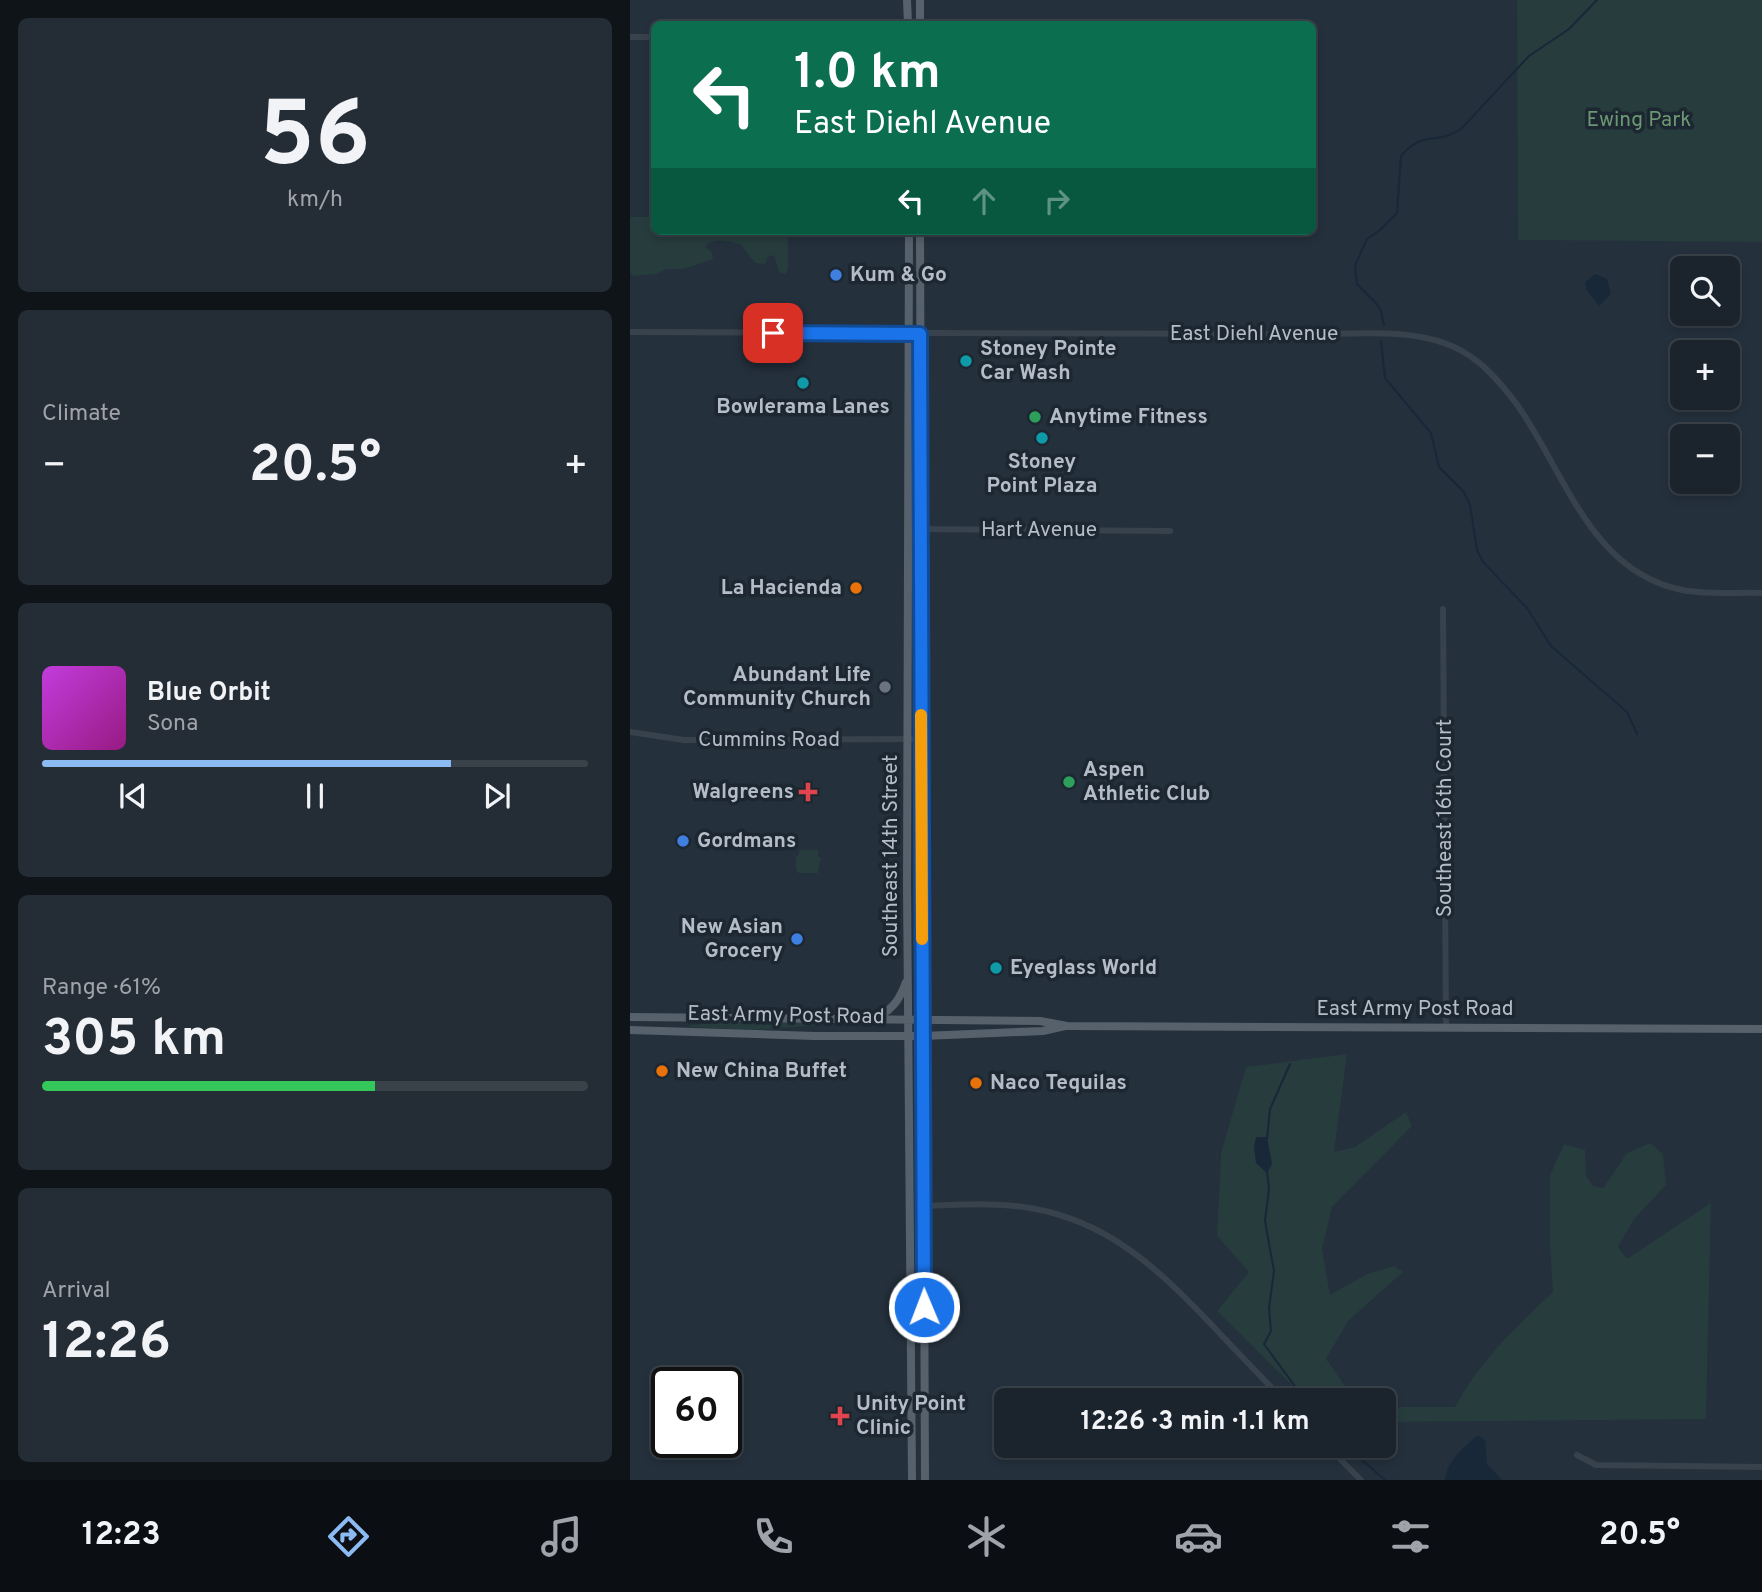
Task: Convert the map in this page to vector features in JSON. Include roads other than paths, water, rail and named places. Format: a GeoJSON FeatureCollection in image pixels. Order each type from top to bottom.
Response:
{"type":"FeatureCollection","features":[{"type":"Feature","properties":{"kind":"main road"},"geometry":{"type":"LineString","coordinates":[[908,0],[908,21]]}},
{"type":"Feature","properties":{"kind":"main road"},"geometry":{"type":"LineString","coordinates":[[920,0],[920,21]]}},
{"type":"Feature","properties":{"kind":"main road","name":"Southeast 14th Street"},"geometry":{"type":"LineString","coordinates":[[909,235],[908,740],[912,1480]]}},
{"type":"Feature","properties":{"kind":"main road","name":"Southeast 14th Street"},"geometry":{"type":"LineString","coordinates":[[920,235],[925,1480]]}},
{"type":"Feature","properties":{"kind":"main road"},"geometry":{"type":"LineString","coordinates":[[872,1020],[883,1015],[901,997],[909,976]]}},
{"type":"Feature","properties":{"kind":"main road","name":"East Army Post Road"},"geometry":{"type":"LineString","coordinates":[[630,1017],[1040,1021],[1068,1026],[1762,1029]]}},
{"type":"Feature","properties":{"kind":"main road","name":"East Army Post Road"},"geometry":{"type":"LineString","coordinates":[[630,1030],[814,1036],[923,1036],[1043,1031],[1068,1026]]}},
{"type":"Feature","properties":{"kind":"street"},"geometry":{"type":"LineString","coordinates":[[630,37],[651,37]]}},
{"type":"Feature","properties":{"kind":"street","name":"East Diehl Avenue"},"geometry":{"type":"LineString","coordinates":[[630,332],[1398,335],[1445,344],[1474,358],[1509,394],[1594,533],[1623,563],[1646,577],[1679,589],[1762,593]]}},
{"type":"Feature","properties":{"kind":"street","name":"Hart Avenue"},"geometry":{"type":"LineString","coordinates":[[909,530],[1170,531]]}},
{"type":"Feature","properties":{"kind":"street","name":"Southeast 16th Court"},"geometry":{"type":"LineString","coordinates":[[1443,609],[1446,1027]]}},
{"type":"Feature","properties":{"kind":"street","name":"Cummins Road"},"geometry":{"type":"LineString","coordinates":[[630,732],[684,740],[921,739]]}},
{"type":"Feature","properties":{"kind":"street"},"geometry":{"type":"LineString","coordinates":[[923,1206],[992,1205],[1031,1208],[1060,1215],[1111,1237],[1156,1268],[1271,1388]]}},
{"type":"Feature","properties":{"kind":"street"},"geometry":{"type":"LineString","coordinates":[[1577,1455],[1597,1465],[1762,1467]]}},
{"type":"Feature","properties":{"kind":"street"},"geometry":{"type":"LineString","coordinates":[[1339,1458],[1361,1480]]}},
{"type":"Feature","properties":{"kind":"water"},"geometry":{"type":"Polygon","coordinates":[[[1595,274],[1607,279],[1611,294],[1599,306],[1587,291],[1585,282],[1595,274]]]}},
{"type":"Feature","properties":{"kind":"water"},"geometry":{"type":"Polygon","coordinates":[[[1256,1137],[1267,1137],[1272,1164],[1267,1173],[1256,1163],[1256,1137]]]}},
{"type":"Feature","properties":{"kind":"water"},"geometry":{"type":"Polygon","coordinates":[[[1479,1436],[1485,1440],[1487,1464],[1502,1480],[1445,1480],[1456,1456],[1479,1436]]]}},
{"type":"Feature","properties":{"kind":"waterway"},"geometry":{"type":"LineString","coordinates":[[1384,325],[1376,303],[1357,284],[1355,265],[1367,239],[1397,213],[1401,156],[1417,143],[1444,137],[1461,129],[1529,56],[1569,29],[1597,0]]}},
{"type":"Feature","properties":{"kind":"waterway"},"geometry":{"type":"LineString","coordinates":[[1381,341],[1385,378],[1431,433],[1439,467],[1464,492],[1470,505],[1477,550],[1483,562],[1527,608],[1551,646],[1627,712],[1637,734]]}},
{"type":"Feature","properties":{"kind":"waterway"},"geometry":{"type":"LineString","coordinates":[[1267,1139],[1270,1109],[1290,1064]]}},
{"type":"Feature","properties":{"kind":"waterway"},"geometry":{"type":"LineString","coordinates":[[1267,1172],[1269,1189],[1265,1221],[1274,1271],[1269,1308],[1271,1331],[1264,1344],[1296,1388]]}},
{"type":"Feature","properties":{"kind":"waterway"},"geometry":{"type":"LineString","coordinates":[[1360,1458],[1385,1480]]}},
{"type":"Feature","properties":{"kind":"place","name":"Kum & Go"},"geometry":{"type":"Point","coordinates":[836,275]}},
{"type":"Feature","properties":{"kind":"place","name":"Stoney Pointe Car Wash"},"geometry":{"type":"Point","coordinates":[966,361]}},
{"type":"Feature","properties":{"kind":"place","name":"Bowlerama Lanes"},"geometry":{"type":"Point","coordinates":[803,383]}},
{"type":"Feature","properties":{"kind":"place","name":"Anytime Fitness"},"geometry":{"type":"Point","coordinates":[1035,417]}},
{"type":"Feature","properties":{"kind":"place","name":"Stoney Point Plaza"},"geometry":{"type":"Point","coordinates":[1042,438]}},
{"type":"Feature","properties":{"kind":"place","name":"La Hacienda"},"geometry":{"type":"Point","coordinates":[856,588]}},
{"type":"Feature","properties":{"kind":"place","name":"Abundant Life Community Church"},"geometry":{"type":"Point","coordinates":[885,687]}},
{"type":"Feature","properties":{"kind":"place","name":"Aspen Athletic Club"},"geometry":{"type":"Point","coordinates":[1069,782]}},
{"type":"Feature","properties":{"kind":"place","name":"Walgreens"},"geometry":{"type":"Point","coordinates":[808,792]}},
{"type":"Feature","properties":{"kind":"place","name":"Gordmans"},"geometry":{"type":"Point","coordinates":[683,841]}},
{"type":"Feature","properties":{"kind":"place","name":"New Asian Grocery"},"geometry":{"type":"Point","coordinates":[797,939]}},
{"type":"Feature","properties":{"kind":"place","name":"Eyeglass World"},"geometry":{"type":"Point","coordinates":[996,968]}},
{"type":"Feature","properties":{"kind":"place","name":"New China Buffet"},"geometry":{"type":"Point","coordinates":[662,1071]}},
{"type":"Feature","properties":{"kind":"place","name":"Naco Tequilas"},"geometry":{"type":"Point","coordinates":[976,1083]}},
{"type":"Feature","properties":{"kind":"place","name":"Unity Point Clinic"},"geometry":{"type":"Point","coordinates":[840,1416]}},
{"type":"Feature","properties":{"kind":"park label","name":"Ewing Park"},"geometry":{"type":"Point","coordinates":[1639,120]}}]}
